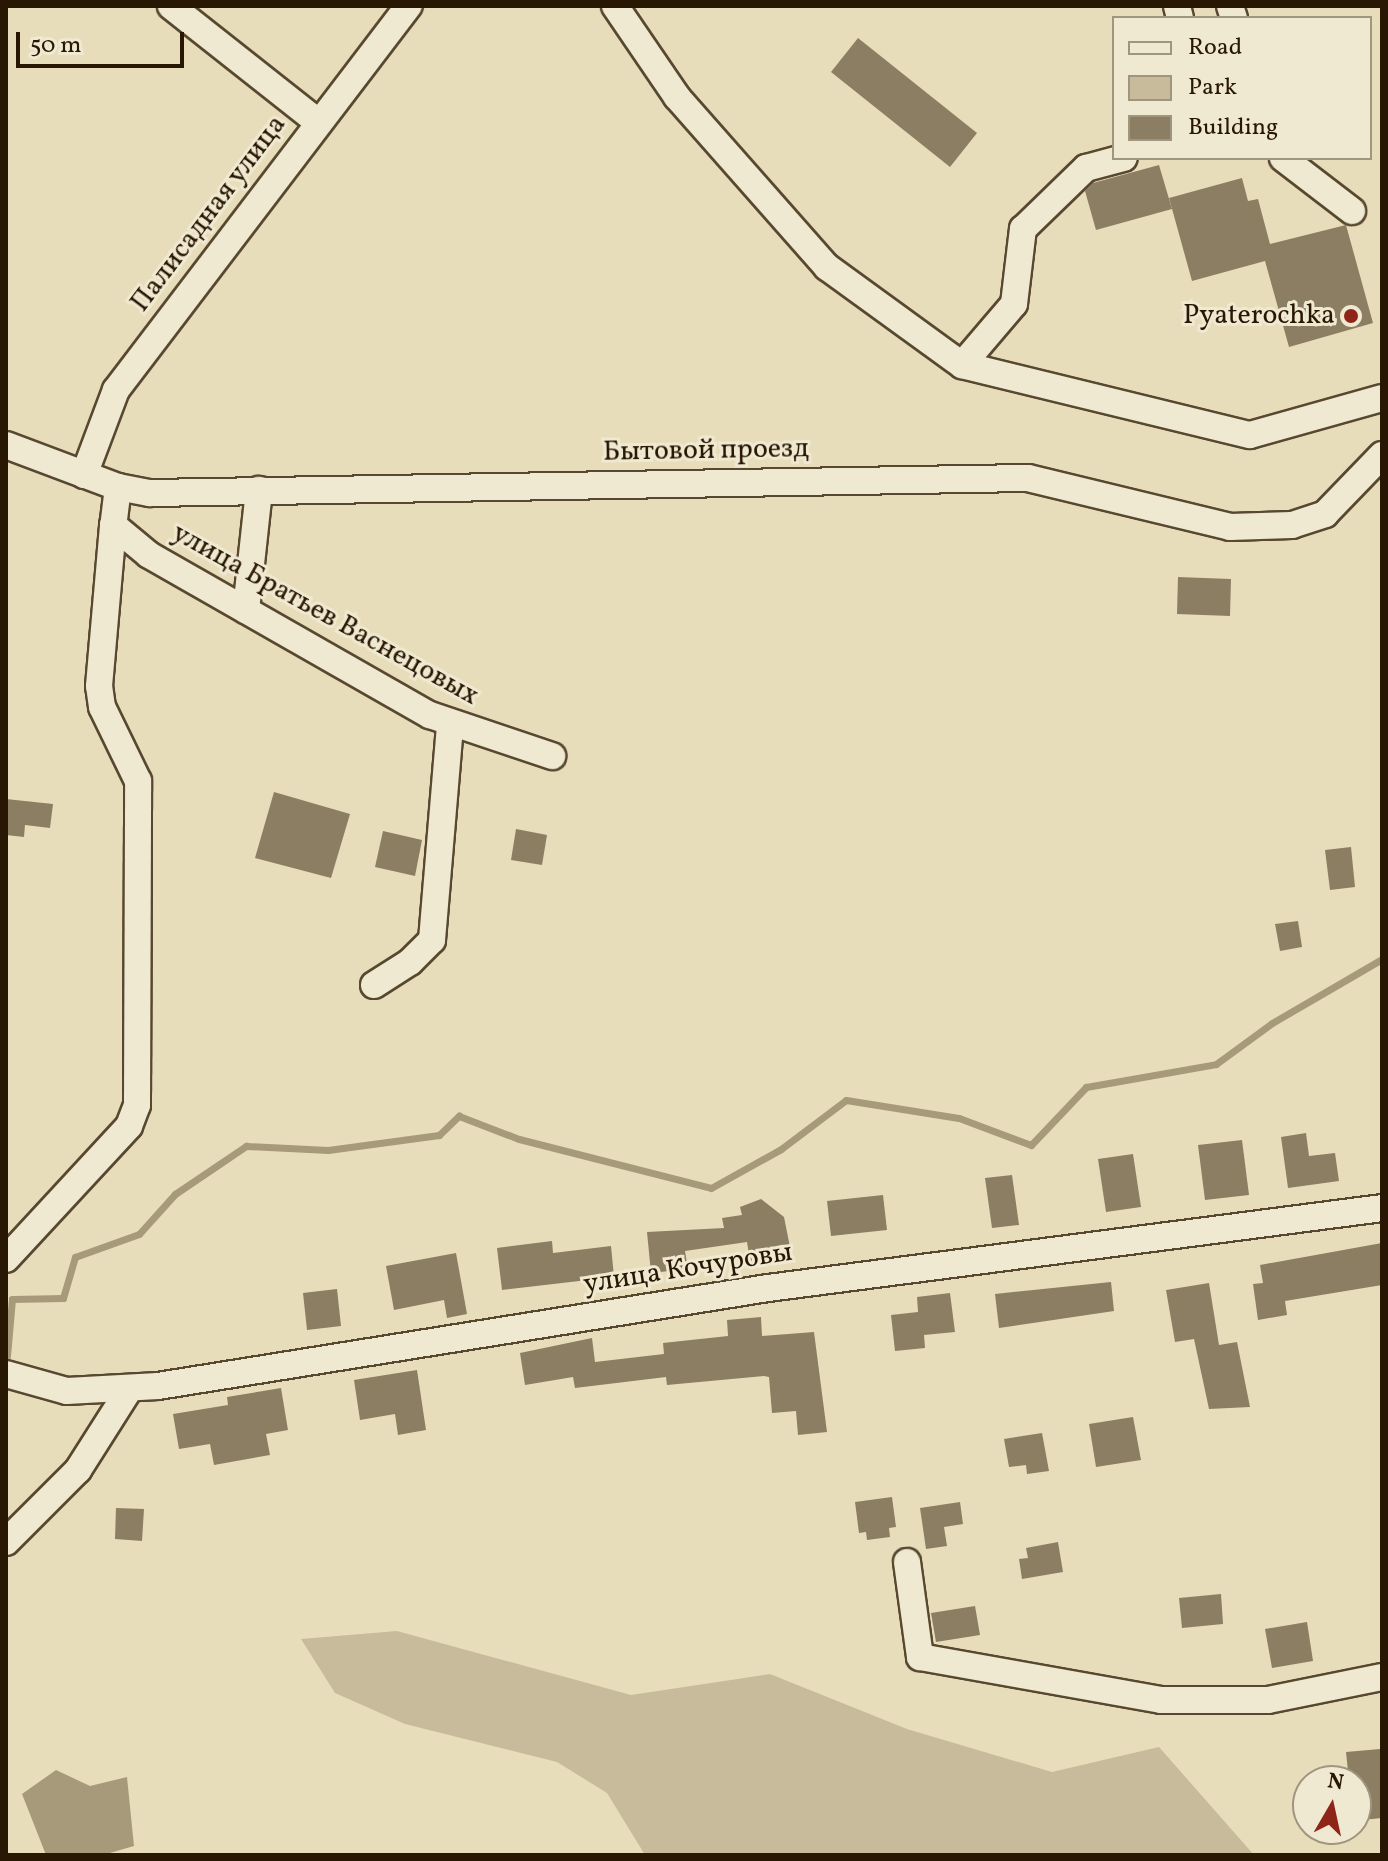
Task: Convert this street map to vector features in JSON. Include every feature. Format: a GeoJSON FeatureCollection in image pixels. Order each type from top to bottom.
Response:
{"type":"FeatureCollection","features":[{"type":"Feature","properties":{"kind":"street"},"geometry":{"type":"LineString","coordinates":[[171,6],[318,122]]}},
{"type":"Feature","properties":{"kind":"street","name":"Палисадная улица"},"geometry":{"type":"LineString","coordinates":[[84,475],[116,390],[409,6]]}},
{"type":"Feature","properties":{"kind":"street"},"geometry":{"type":"LineString","coordinates":[[615,6],[677,97],[827,267],[962,365],[1250,435],[1382,398]]}},
{"type":"Feature","properties":{"kind":"street"},"geometry":{"type":"LineString","coordinates":[[962,365],[1014,304],[1023,229],[1086,168],[1116,160]]}},
{"type":"Feature","properties":{"kind":"street"},"geometry":{"type":"LineString","coordinates":[[1286,160],[1352,211]]}},
{"type":"Feature","properties":{"kind":"street","name":"Бытовой проезд"},"geometry":{"type":"LineString","coordinates":[[6,445],[118,487],[150,493],[1028,478],[1121,503],[1246,527],[1292,525],[1325,514],[1382,455]]}},
{"type":"Feature","properties":{"kind":"street"},"geometry":{"type":"LineString","coordinates":[[6,1259],[129,1126],[137,1105],[138,781],[102,707],[99,686],[118,487]]}},
{"type":"Feature","properties":{"kind":"street"},"geometry":{"type":"LineString","coordinates":[[246,610],[259,490]]}},
{"type":"Feature","properties":{"kind":"street","name":"улица Братьев Васнецовых"},"geometry":{"type":"LineString","coordinates":[[113,525],[149,555],[450,725],[552,756]]}},
{"type":"Feature","properties":{"kind":"street"},"geometry":{"type":"LineString","coordinates":[[374,985],[410,962],[432,940],[450,725]]}},
{"type":"Feature","properties":{"kind":"street","name":"улица Кочуровы"},"geometry":{"type":"LineString","coordinates":[[6,1374],[67,1391],[130,1388],[768,1288],[1382,1208]]}},
{"type":"Feature","properties":{"kind":"street"},"geometry":{"type":"LineString","coordinates":[[6,1542],[78,1470],[130,1388]]}},
{"type":"Feature","properties":{"kind":"street"},"geometry":{"type":"LineString","coordinates":[[907,1562],[920,1657],[1161,1700],[1268,1700],[1382,1677]]}},
{"type":"Feature","properties":{"kind":"green space"},"geometry":{"type":"Polygon","coordinates":[[[397,1631],[631,1695],[770,1674],[907,1729],[1052,1772],[1159,1747],[1254,1855],[645,1855],[607,1793],[557,1762],[405,1724],[335,1693],[301,1639],[397,1631]]]}},
{"type":"Feature","properties":{"kind":"shaded area"},"geometry":{"type":"Polygon","coordinates":[[[56,1770],[90,1786],[127,1777],[134,1846],[103,1855],[46,1855],[22,1794],[56,1770]]]}},
{"type":"Feature","properties":{"kind":"building"},"geometry":{"type":"Polygon","coordinates":[[[858,38],[977,133],[950,167],[831,72],[858,38]]]}},
{"type":"Feature","properties":{"kind":"building"},"geometry":{"type":"Polygon","coordinates":[[[1159,165],[1172,209],[1096,230],[1085,191],[1093,183],[1159,165]]]}},
{"type":"Feature","properties":{"kind":"building"},"geometry":{"type":"Polygon","coordinates":[[[1242,178],[1248,201],[1258,199],[1270,244],[1346,225],[1373,323],[1289,347],[1265,261],[1192,281],[1169,198],[1242,178]]]}},
{"type":"Feature","properties":{"kind":"building"},"geometry":{"type":"Polygon","coordinates":[[[1178,577],[1231,579],[1230,616],[1177,614],[1178,577]]]}},
{"type":"Feature","properties":{"kind":"building"},"geometry":{"type":"Polygon","coordinates":[[[274,792],[350,814],[331,878],[255,858],[274,792]]]}},
{"type":"Feature","properties":{"kind":"building"},"geometry":{"type":"Polygon","coordinates":[[[6,799],[53,804],[50,828],[25,825],[24,837],[6,835],[6,799]]]}},
{"type":"Feature","properties":{"kind":"building"},"geometry":{"type":"Polygon","coordinates":[[[516,829],[547,835],[542,865],[511,860],[516,829]]]}},
{"type":"Feature","properties":{"kind":"building"},"geometry":{"type":"Polygon","coordinates":[[[383,831],[422,840],[415,876],[375,867],[383,831]]]}},
{"type":"Feature","properties":{"kind":"building"},"geometry":{"type":"Polygon","coordinates":[[[1351,847],[1355,887],[1330,890],[1325,850],[1351,847]]]}},
{"type":"Feature","properties":{"kind":"building"},"geometry":{"type":"Polygon","coordinates":[[[1298,921],[1302,947],[1280,951],[1275,924],[1298,921]]]}},
{"type":"Feature","properties":{"kind":"building"},"geometry":{"type":"Polygon","coordinates":[[[1306,1133],[1309,1156],[1335,1153],[1339,1181],[1288,1188],[1281,1137],[1306,1133]]]}},
{"type":"Feature","properties":{"kind":"building"},"geometry":{"type":"Polygon","coordinates":[[[1242,1140],[1249,1195],[1205,1200],[1198,1145],[1242,1140]]]}},
{"type":"Feature","properties":{"kind":"building"},"geometry":{"type":"Polygon","coordinates":[[[1133,1154],[1141,1207],[1106,1212],[1098,1159],[1133,1154]]]}},
{"type":"Feature","properties":{"kind":"building"},"geometry":{"type":"Polygon","coordinates":[[[1012,1175],[1019,1225],[992,1228],[985,1178],[1012,1175]]]}},
{"type":"Feature","properties":{"kind":"building"},"geometry":{"type":"Polygon","coordinates":[[[883,1195],[887,1230],[831,1236],[827,1201],[883,1195]]]}},
{"type":"Feature","properties":{"kind":"building"},"geometry":{"type":"Polygon","coordinates":[[[761,1199],[784,1217],[790,1247],[776,1249],[778,1256],[750,1261],[747,1242],[685,1251],[688,1269],[651,1273],[647,1232],[724,1228],[722,1218],[742,1215],[740,1207],[761,1199]]]}},
{"type":"Feature","properties":{"kind":"building"},"geometry":{"type":"Polygon","coordinates":[[[552,1241],[553,1253],[611,1246],[614,1277],[502,1290],[497,1248],[552,1241]]]}},
{"type":"Feature","properties":{"kind":"building"},"geometry":{"type":"Polygon","coordinates":[[[1382,1243],[1382,1285],[1285,1301],[1287,1315],[1258,1320],[1253,1284],[1263,1283],[1260,1265],[1382,1243]]]}},
{"type":"Feature","properties":{"kind":"building"},"geometry":{"type":"Polygon","coordinates":[[[456,1253],[467,1314],[447,1318],[444,1300],[394,1310],[386,1266],[456,1253]]]}},
{"type":"Feature","properties":{"kind":"building"},"geometry":{"type":"Polygon","coordinates":[[[1111,1282],[1114,1311],[999,1328],[995,1294],[1111,1282]]]}},
{"type":"Feature","properties":{"kind":"building"},"geometry":{"type":"Polygon","coordinates":[[[1209,1283],[1219,1345],[1237,1342],[1250,1407],[1209,1409],[1194,1339],[1175,1342],[1166,1290],[1209,1283]]]}},
{"type":"Feature","properties":{"kind":"building"},"geometry":{"type":"Polygon","coordinates":[[[337,1289],[341,1326],[307,1330],[303,1293],[337,1289]]]}},
{"type":"Feature","properties":{"kind":"building"},"geometry":{"type":"Polygon","coordinates":[[[950,1293],[955,1332],[924,1335],[925,1348],[895,1351],[891,1315],[918,1312],[917,1297],[950,1293]]]}},
{"type":"Feature","properties":{"kind":"building"},"geometry":{"type":"Polygon","coordinates":[[[761,1317],[762,1336],[814,1332],[827,1432],[798,1435],[796,1411],[772,1413],[769,1377],[764,1376],[667,1385],[666,1377],[575,1388],[573,1377],[525,1385],[520,1353],[592,1338],[595,1362],[664,1354],[663,1343],[728,1336],[727,1320],[761,1317]]]}},
{"type":"Feature","properties":{"kind":"building"},"geometry":{"type":"Polygon","coordinates":[[[417,1370],[426,1430],[398,1435],[395,1414],[360,1420],[354,1380],[417,1370]]]}},
{"type":"Feature","properties":{"kind":"building"},"geometry":{"type":"Polygon","coordinates":[[[281,1388],[288,1430],[266,1434],[270,1455],[214,1465],[210,1444],[179,1449],[173,1414],[228,1405],[227,1397],[281,1388]]]}},
{"type":"Feature","properties":{"kind":"building"},"geometry":{"type":"Polygon","coordinates":[[[1133,1417],[1141,1460],[1096,1467],[1089,1424],[1133,1417]]]}},
{"type":"Feature","properties":{"kind":"building"},"geometry":{"type":"Polygon","coordinates":[[[1042,1433],[1049,1471],[1027,1474],[1026,1465],[1009,1467],[1004,1439],[1042,1433]]]}},
{"type":"Feature","properties":{"kind":"building"},"geometry":{"type":"Polygon","coordinates":[[[892,1497],[896,1527],[889,1528],[890,1537],[867,1540],[866,1532],[859,1533],[855,1502],[892,1497]]]}},
{"type":"Feature","properties":{"kind":"building"},"geometry":{"type":"Polygon","coordinates":[[[960,1502],[963,1524],[944,1527],[947,1546],[926,1549],[920,1508],[960,1502]]]}},
{"type":"Feature","properties":{"kind":"building"},"geometry":{"type":"Polygon","coordinates":[[[116,1508],[144,1509],[142,1541],[115,1539],[116,1508]]]}},
{"type":"Feature","properties":{"kind":"building"},"geometry":{"type":"Polygon","coordinates":[[[1058,1542],[1063,1572],[1022,1579],[1019,1559],[1028,1558],[1026,1548],[1058,1542]]]}},
{"type":"Feature","properties":{"kind":"building"},"geometry":{"type":"Polygon","coordinates":[[[1221,1594],[1223,1624],[1182,1628],[1179,1598],[1221,1594]]]}},
{"type":"Feature","properties":{"kind":"building"},"geometry":{"type":"Polygon","coordinates":[[[975,1606],[980,1635],[936,1642],[931,1613],[975,1606]]]}},
{"type":"Feature","properties":{"kind":"building"},"geometry":{"type":"Polygon","coordinates":[[[1307,1622],[1313,1661],[1272,1668],[1265,1629],[1307,1622]]]}},
{"type":"Feature","properties":{"kind":"building"},"geometry":{"type":"Polygon","coordinates":[[[1380,1749],[1382,1818],[1372,1819],[1372,1765],[1347,1765],[1346,1752],[1380,1749]]]}},
{"type":"Feature","properties":{"kind":"waterway"},"geometry":{"type":"LineString","coordinates":[[7,1356],[12,1299],[63,1298],[75,1257],[139,1234],[175,1194],[246,1146],[328,1150],[439,1135],[459,1116],[519,1139],[711,1188],[781,1149],[846,1100],[959,1118],[1031,1145],[1086,1087],[1216,1064],[1272,1023],[1382,959]]}},
{"type":"Feature","properties":{"kind":"place","name":"Pyaterochka"},"geometry":{"type":"Point","coordinates":[1351,316]}}]}
